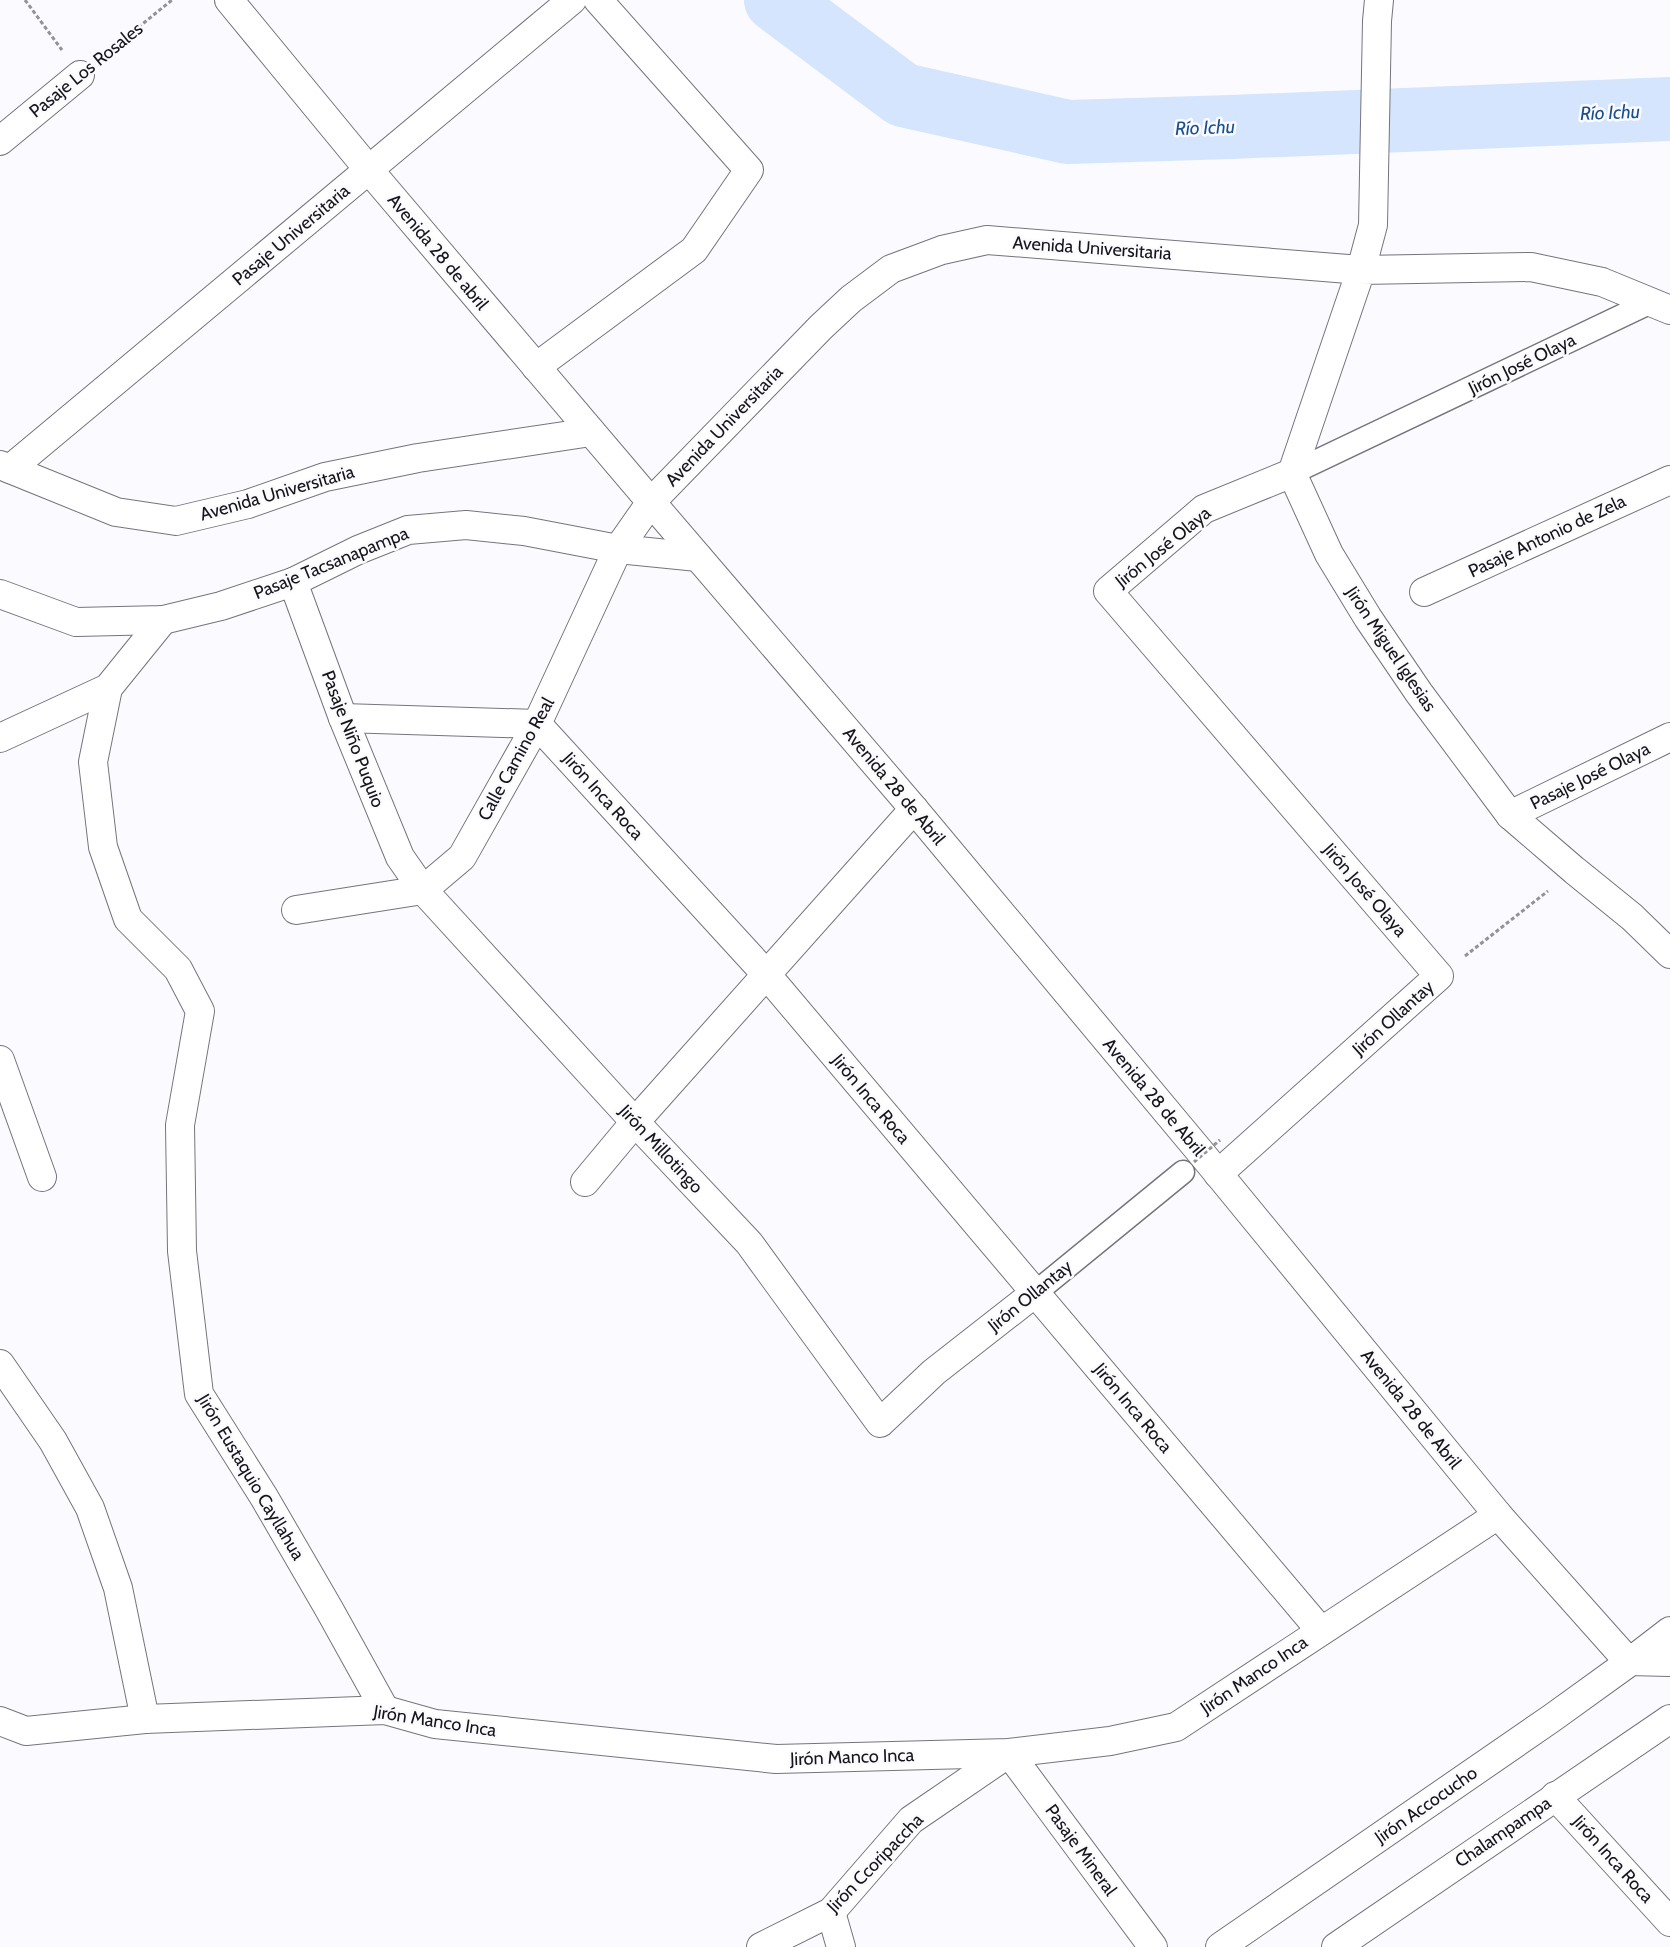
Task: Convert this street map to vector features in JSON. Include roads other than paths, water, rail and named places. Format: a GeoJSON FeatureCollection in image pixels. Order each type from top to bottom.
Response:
{"type":"FeatureCollection","features":[{"type":"Feature","properties":{"kind":"main road","name":"Avenida 28 de abril"},"geometry":{"type":"LineString","coordinates":[[229,0],[369,170],[651,502]]}},
{"type":"Feature","properties":{"kind":"main road","name":"Pasaje Universitaria"},"geometry":{"type":"LineString","coordinates":[[5,467],[369,170],[572,0]]}},
{"type":"Feature","properties":{"kind":"main road"},"geometry":{"type":"LineString","coordinates":[[536,367],[694,250],[749,170],[598,0]]}},
{"type":"Feature","properties":{"kind":"main road"},"geometry":{"type":"LineString","coordinates":[[1292,473],[1361,270],[1373,225],[1378,11]]}},
{"type":"Feature","properties":{"kind":"main road","name":"Pasaje Los Rosales"},"geometry":{"type":"LineString","coordinates":[[0,141],[80,75]]}},
{"type":"Feature","properties":{"kind":"main road","name":"Avenida Universitaria"},"geometry":{"type":"LineString","coordinates":[[651,502],[821,326],[851,299],[890,269],[942,250],[987,240],[1361,270],[1532,267],[1602,282],[1661,306]]}},
{"type":"Feature","properties":{"kind":"main road","name":"Avenida Universitaria"},"geometry":{"type":"LineString","coordinates":[[5,467],[116,512],[176,521],[248,504],[325,477],[418,458],[591,432]]}},
{"type":"Feature","properties":{"kind":"main road","name":"Jirón Miguel Iglesias"},"geometry":{"type":"LineString","coordinates":[[1292,473],[1329,554],[1368,618],[1419,694],[1510,814],[1574,870],[1632,917],[1670,954]]}},
{"type":"Feature","properties":{"kind":"main road","name":"Jirón José Olaya"},"geometry":{"type":"LineString","coordinates":[[1292,473],[1204,509],[1108,591],[1439,976]]}},
{"type":"Feature","properties":{"kind":"main road","name":"Pasaje Antonio de Zela"},"geometry":{"type":"LineString","coordinates":[[1424,592],[1670,480]]}},
{"type":"Feature","properties":{"kind":"main road","name":"Calle Camino Real"},"geometry":{"type":"LineString","coordinates":[[423,890],[462,857],[537,724],[618,549],[651,502]]}},
{"type":"Feature","properties":{"kind":"main road","name":"Avenida 28 de Abril"},"geometry":{"type":"LineString","coordinates":[[651,502],[914,809],[1218,1174],[1498,1515],[1628,1661],[1631,1661]]}},
{"type":"Feature","properties":{"kind":"main road","name":"Pasaje Tacsanapampa"},"geometry":{"type":"LineString","coordinates":[[0,594],[76,622],[163,620],[221,606],[293,582],[358,550],[408,530],[466,525],[524,531],[618,549],[698,557]]}},
{"type":"Feature","properties":{"kind":"main road","name":"Pasaje Niño Puquio"},"geometry":{"type":"LineString","coordinates":[[293,582],[343,718],[400,857],[423,890]]}},
{"type":"Feature","properties":{"kind":"main road"},"geometry":{"type":"LineString","coordinates":[[0,738],[108,688],[163,620]]}},
{"type":"Feature","properties":{"kind":"main road","name":"Jirón Eustaquio Cayllahua"},"geometry":{"type":"LineString","coordinates":[[108,688],[94,762],[103,848],[128,919],[178,969],[200,1011],[180,1125],[182,1251],[199,1394],[264,1497],[385,1710]]}},
{"type":"Feature","properties":{"kind":"main road"},"geometry":{"type":"LineString","coordinates":[[343,718],[537,724]]}},
{"type":"Feature","properties":{"kind":"main road","name":"Jirón Inca Roca"},"geometry":{"type":"LineString","coordinates":[[537,724],[766,974],[1321,1631]]}},
{"type":"Feature","properties":{"kind":"main road","name":"Pasaje José Olaya"},"geometry":{"type":"LineString","coordinates":[[1510,814],[1670,737]]}},
{"type":"Feature","properties":{"kind":"main road"},"geometry":{"type":"LineString","coordinates":[[584,1182],[634,1122],[914,809]]}},
{"type":"Feature","properties":{"kind":"main road"},"geometry":{"type":"LineString","coordinates":[[296,910],[423,890]]}},
{"type":"Feature","properties":{"kind":"main road","name":"Jirón Millotingo"},"geometry":{"type":"LineString","coordinates":[[423,890],[634,1122],[749,1243],[880,1423]]}},
{"type":"Feature","properties":{"kind":"main road","name":"Jirón Ollantay"},"geometry":{"type":"LineString","coordinates":[[1218,1174],[1439,976]]}},
{"type":"Feature","properties":{"kind":"main road"},"geometry":{"type":"LineString","coordinates":[[0,1060],[42,1177]]}},
{"type":"Feature","properties":{"kind":"main road","name":"Jirón Ollantay"},"geometry":{"type":"LineString","coordinates":[[880,1423],[934,1372],[1035,1292]]}},
{"type":"Feature","properties":{"kind":"main road"},"geometry":{"type":"LineString","coordinates":[[0,1364],[53,1441],[90,1508],[118,1588],[145,1719]]}},
{"type":"Feature","properties":{"kind":"main road","name":"Jirón Manco Inca"},"geometry":{"type":"LineString","coordinates":[[0,1721],[26,1731],[145,1719],[385,1710],[435,1724],[776,1760],[1009,1753],[1110,1741],[1176,1727],[1498,1515]]}},
{"type":"Feature","properties":{"kind":"main road"},"geometry":{"type":"LineString","coordinates":[[1631,1661],[1670,1631]]}},
{"type":"Feature","properties":{"kind":"main road"},"geometry":{"type":"LineString","coordinates":[[1631,1661],[1670,1662]]}},
{"type":"Feature","properties":{"kind":"main road","name":"Jirón Accocucho"},"geometry":{"type":"LineString","coordinates":[[1220,1947],[1631,1661]]}},
{"type":"Feature","properties":{"kind":"main road","name":"Chalampampa"},"geometry":{"type":"LineString","coordinates":[[1336,1947],[1670,1718]]}},
{"type":"Feature","properties":{"kind":"main road","name":"Jirón Ccoripaccha"},"geometry":{"type":"LineString","coordinates":[[761,1947],[831,1912],[911,1820],[1009,1753]]}},
{"type":"Feature","properties":{"kind":"main road","name":"Pasaje Mineral"},"geometry":{"type":"LineString","coordinates":[[1009,1753],[1152,1947]]}},
{"type":"Feature","properties":{"kind":"main road","name":"Jirón Inca Roca"},"geometry":{"type":"LineString","coordinates":[[1555,1796],[1670,1922]]}},
{"type":"Feature","properties":{"kind":"main road"},"geometry":{"type":"LineString","coordinates":[[831,1912],[841,1947]]}},
{"type":"Feature","properties":{"kind":"street","name":"Jirón José Olaya"},"geometry":{"type":"LineString","coordinates":[[1292,473],[1661,306]]}},
{"type":"Feature","properties":{"kind":"street","name":"Jirón Ollantay"},"geometry":{"type":"LineString","coordinates":[[1035,1292],[1189,1167]]}},
{"type":"Feature","properties":{"kind":"waterway","name":"Río Ichu"},"geometry":{"type":"LineString","coordinates":[[776,0],[903,95],[1068,132],[1670,109]]}}]}
